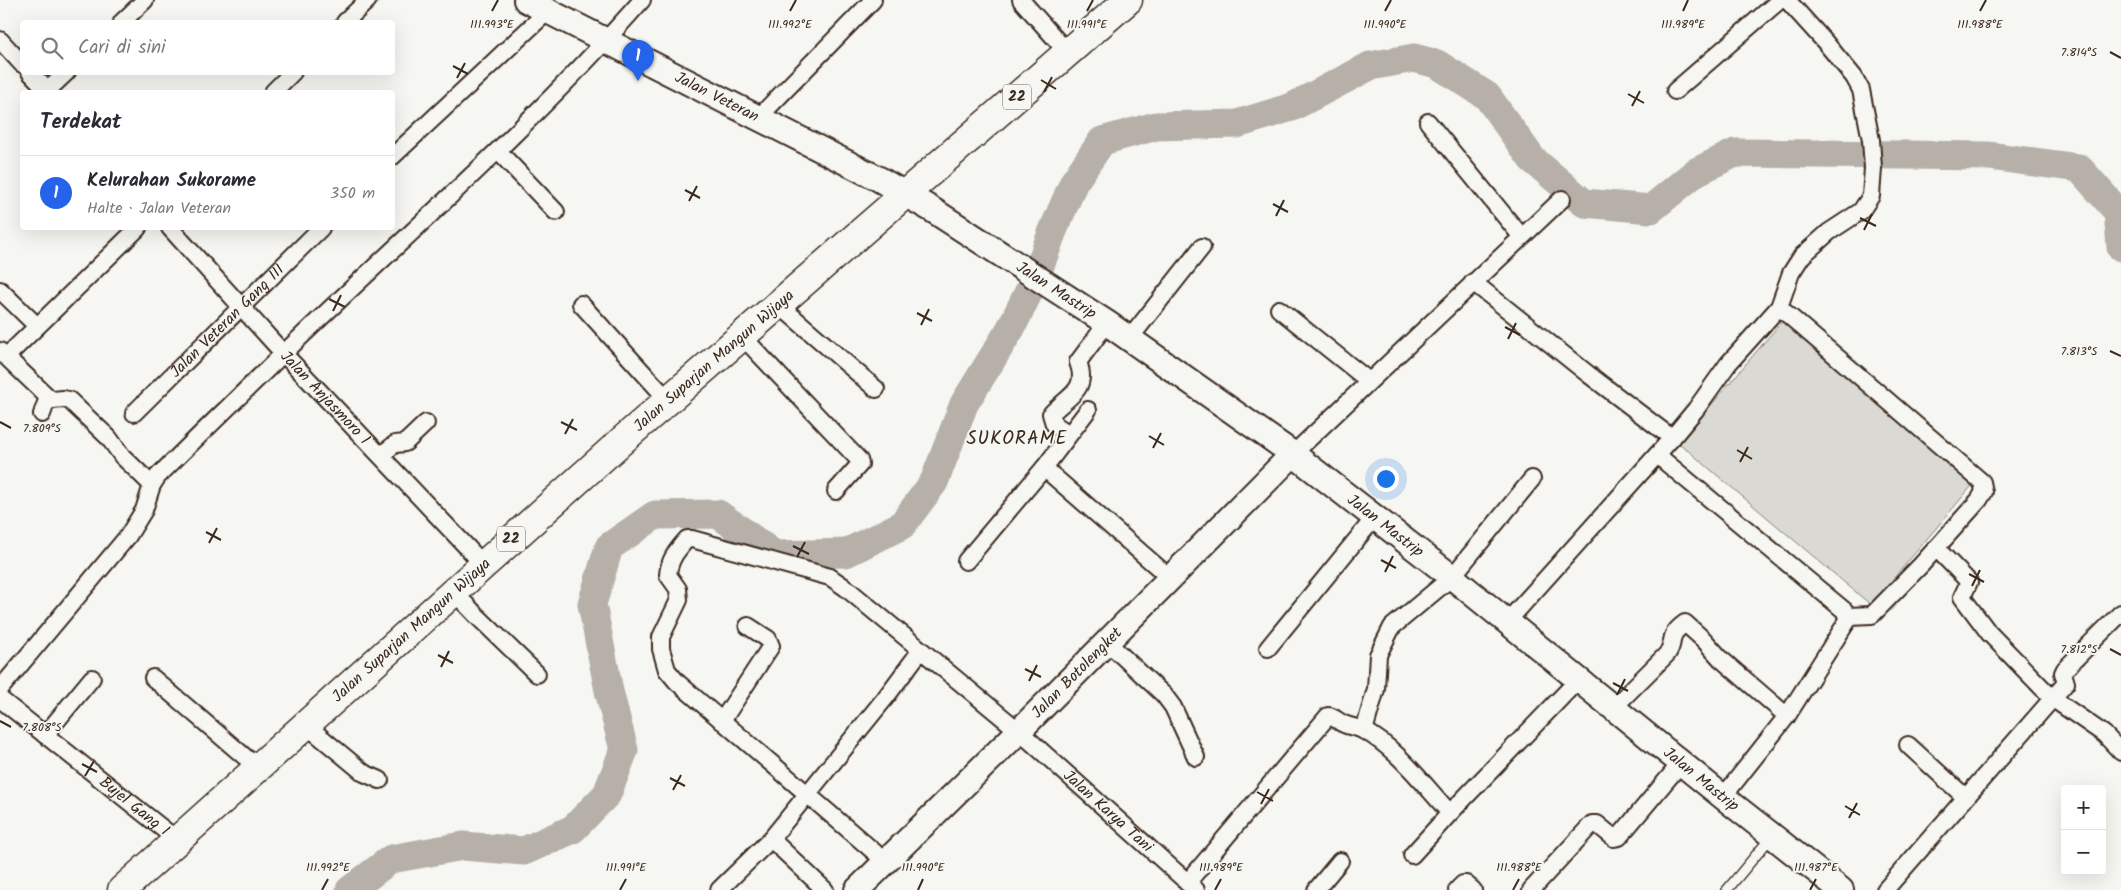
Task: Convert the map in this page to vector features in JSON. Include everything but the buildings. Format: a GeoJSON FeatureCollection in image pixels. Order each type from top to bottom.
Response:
{"type":"FeatureCollection","features":[{"type":"Feature","properties":{"kind":"highway","name":"22"},"geometry":{"type":"LineString","coordinates":[[905,194],[1128,0]]}},
{"type":"Feature","properties":{"kind":"highway","name":"Jalan Suparjan Mangun Wijaya"},"geometry":{"type":"LineString","coordinates":[[122,890],[482,564],[905,194]]}},
{"type":"Feature","properties":{"kind":"street"},"geometry":{"type":"LineString","coordinates":[[124,20],[145,0]]}},
{"type":"Feature","properties":{"kind":"street"},"geometry":{"type":"LineString","coordinates":[[346,20],[368,0]]}},
{"type":"Feature","properties":{"kind":"street","name":"Jalan Veteran"},"geometry":{"type":"LineString","coordinates":[[526,0],[605,42],[759,117],[905,194]]}},
{"type":"Feature","properties":{"kind":"street"},"geometry":{"type":"LineString","coordinates":[[0,689],[128,536],[144,510],[152,485],[158,476],[283,353],[498,151],[605,42],[642,0]]}},
{"type":"Feature","properties":{"kind":"street"},"geometry":{"type":"LineString","coordinates":[[759,117],[873,0]]}},
{"type":"Feature","properties":{"kind":"street"},"geometry":{"type":"LineString","coordinates":[[1021,0],[1068,53]]}},
{"type":"Feature","properties":{"kind":"street"},"geometry":{"type":"LineString","coordinates":[[1675,91],[1780,0]]}},
{"type":"Feature","properties":{"kind":"street"},"geometry":{"type":"LineString","coordinates":[[1506,622],[1657,455],[1701,403],[1728,364],[1778,307],[1791,273],[1802,256],[1811,246],[1867,204],[1871,196],[1872,140],[1861,90],[1854,76],[1787,0]]}},
{"type":"Feature","properties":{"kind":"street"},"geometry":{"type":"LineString","coordinates":[[395,154],[548,11]]}},
{"type":"Feature","properties":{"kind":"street"},"geometry":{"type":"LineString","coordinates":[[0,40],[20,62]]}},
{"type":"Feature","properties":{"kind":"street"},"geometry":{"type":"LineString","coordinates":[[33,75],[46,90]]}},
{"type":"Feature","properties":{"kind":"street"},"geometry":{"type":"LineString","coordinates":[[50,90],[64,75]]}},
{"type":"Feature","properties":{"kind":"street"},"geometry":{"type":"LineString","coordinates":[[275,90],[289,75]]}},
{"type":"Feature","properties":{"kind":"street"},"geometry":{"type":"LineString","coordinates":[[1428,122],[1521,236]]}},
{"type":"Feature","properties":{"kind":"street"},"geometry":{"type":"LineString","coordinates":[[498,151],[556,212]]}},
{"type":"Feature","properties":{"kind":"street","name":"Jalan Mastrip"},"geometry":{"type":"LineString","coordinates":[[905,194],[1018,264],[1130,338],[1293,454],[1452,577],[1612,708],[1841,890]]}},
{"type":"Feature","properties":{"kind":"street"},"geometry":{"type":"LineString","coordinates":[[1293,454],[1562,199]]}},
{"type":"Feature","properties":{"kind":"street"},"geometry":{"type":"LineString","coordinates":[[136,230],[36,326],[3,354],[48,397],[53,400],[63,398],[69,400],[109,438],[122,456],[152,485]]}},
{"type":"Feature","properties":{"kind":"street","name":"Jalan Anjasmoro 1"},"geometry":{"type":"LineString","coordinates":[[172,230],[283,353],[482,564]]}},
{"type":"Feature","properties":{"kind":"street","name":"Jalan Veteran Gang III"},"geometry":{"type":"LineString","coordinates":[[134,413],[319,230]]}},
{"type":"Feature","properties":{"kind":"street"},"geometry":{"type":"LineString","coordinates":[[1130,338],[1202,247]]}},
{"type":"Feature","properties":{"kind":"street"},"geometry":{"type":"LineString","coordinates":[[1473,282],[1672,438]]}},
{"type":"Feature","properties":{"kind":"street"},"geometry":{"type":"LineString","coordinates":[[0,290],[36,326]]}},
{"type":"Feature","properties":{"kind":"street"},"geometry":{"type":"LineString","coordinates":[[581,304],[668,400]]}},
{"type":"Feature","properties":{"kind":"street"},"geometry":{"type":"LineString","coordinates":[[778,304],[876,389]]}},
{"type":"Feature","properties":{"kind":"street"},"geometry":{"type":"LineString","coordinates":[[1657,455],[1837,604],[1848,616],[1872,615],[1979,500],[1984,492],[1982,482],[1778,307]]}},
{"type":"Feature","properties":{"kind":"street"},"geometry":{"type":"LineString","coordinates":[[1279,309],[1369,381]]}},
{"type":"Feature","properties":{"kind":"street"},"geometry":{"type":"LineString","coordinates":[[1069,434],[1054,424],[1052,414],[1071,396],[1083,381],[1083,373],[1078,362],[1107,323]]}},
{"type":"Feature","properties":{"kind":"street"},"geometry":{"type":"LineString","coordinates":[[742,336],[859,460],[860,464],[836,491]]}},
{"type":"Feature","properties":{"kind":"street"},"geometry":{"type":"LineString","coordinates":[[42,414],[48,397]]}},
{"type":"Feature","properties":{"kind":"street"},"geometry":{"type":"LineString","coordinates":[[966,561],[1044,468],[1088,410]]}},
{"type":"Feature","properties":{"kind":"street"},"geometry":{"type":"LineString","coordinates":[[381,455],[395,444],[405,443],[426,423]]}},
{"type":"Feature","properties":{"kind":"street","name":"Jalan Botolengket"},"geometry":{"type":"LineString","coordinates":[[858,890],[1019,731],[1169,577],[1293,454]]}},
{"type":"Feature","properties":{"kind":"street"},"geometry":{"type":"LineString","coordinates":[[1044,468],[1169,577]]}},
{"type":"Feature","properties":{"kind":"street"},"geometry":{"type":"LineString","coordinates":[[1364,731],[1376,689],[1378,655],[1392,628],[1452,577],[1532,480]]}},
{"type":"Feature","properties":{"kind":"street"},"geometry":{"type":"LineString","coordinates":[[1268,648],[1375,517]]}},
{"type":"Feature","properties":{"kind":"street","name":"Jalan Karya Tani"},"geometry":{"type":"LineString","coordinates":[[722,721],[670,676],[666,670],[661,649],[661,637],[679,600],[678,589],[668,575],[669,567],[674,555],[686,539],[692,539],[830,578],[846,588],[1019,731],[1191,886]]}},
{"type":"Feature","properties":{"kind":"street"},"geometry":{"type":"LineString","coordinates":[[1936,548],[1969,582],[1962,597],[1988,633],[2052,698],[2104,734],[2121,752]]}},
{"type":"Feature","properties":{"kind":"street"},"geometry":{"type":"LineString","coordinates":[[453,591],[537,674]]}},
{"type":"Feature","properties":{"kind":"street"},"geometry":{"type":"LineString","coordinates":[[1885,890],[2066,683],[2063,673],[2065,669],[2121,613]]}},
{"type":"Feature","properties":{"kind":"street"},"geometry":{"type":"LineString","coordinates":[[1723,797],[1787,716],[1848,620],[1848,616]]}},
{"type":"Feature","properties":{"kind":"street"},"geometry":{"type":"LineString","coordinates":[[1612,708],[1667,654],[1672,648],[1671,637],[1675,630],[1685,623],[1743,679],[1787,716]]}},
{"type":"Feature","properties":{"kind":"street"},"geometry":{"type":"LineString","coordinates":[[748,626],[768,639],[771,646],[722,721],[886,862]]}},
{"type":"Feature","properties":{"kind":"street"},"geometry":{"type":"LineString","coordinates":[[1106,641],[1164,695],[1173,707],[1196,757]]}},
{"type":"Feature","properties":{"kind":"street"},"geometry":{"type":"LineString","coordinates":[[719,890],[771,839],[808,795],[921,650]]}},
{"type":"Feature","properties":{"kind":"street"},"geometry":{"type":"LineString","coordinates":[[45,735],[92,678]]}},
{"type":"Feature","properties":{"kind":"street"},"geometry":{"type":"LineString","coordinates":[[153,678],[258,768]]}},
{"type":"Feature","properties":{"kind":"street"},"geometry":{"type":"LineString","coordinates":[[1412,855],[1578,680]]}},
{"type":"Feature","properties":{"kind":"street","name":"Bujel Gang I"},"geometry":{"type":"LineString","coordinates":[[0,699],[177,840]]}},
{"type":"Feature","properties":{"kind":"street"},"geometry":{"type":"LineString","coordinates":[[1191,886],[1328,716],[1332,716],[1342,723],[1364,731],[1394,753],[1450,813]]}},
{"type":"Feature","properties":{"kind":"street"},"geometry":{"type":"LineString","coordinates":[[306,725],[364,773],[380,780]]}},
{"type":"Feature","properties":{"kind":"street"},"geometry":{"type":"LineString","coordinates":[[1908,745],[1965,797]]}},
{"type":"Feature","properties":{"kind":"street"},"geometry":{"type":"LineString","coordinates":[[1531,890],[1592,824],[1597,824],[1614,838],[1619,837],[1681,763]]}},
{"type":"Feature","properties":{"kind":"street"},"geometry":{"type":"LineString","coordinates":[[771,839],[825,890]]}},
{"type":"Feature","properties":{"kind":"street"},"geometry":{"type":"LineString","coordinates":[[1316,890],[1340,861]]}},
{"type":"Feature","properties":{"kind":"street"},"geometry":{"type":"LineString","coordinates":[[1457,890],[1463,884],[1466,884],[1473,890]]}},
{"type":"Feature","properties":{"kind":"lane"},"geometry":{"type":"LineString","coordinates":[[1727,890],[1772,836]]}},
{"type":"Feature","properties":{"kind":"shaded area"},"geometry":{"type":"Polygon","coordinates":[[[1784,319],[1976,481],[1871,605],[1679,443],[1784,319]]]}},
{"type":"Feature","properties":{"kind":"waterway"},"geometry":{"type":"LineString","coordinates":[[350,890],[391,859],[463,846],[524,851],[573,829],[607,794],[624,750],[609,691],[592,604],[609,547],[655,515],[718,514],[775,555],[846,553],[902,525],[934,482],[964,404],[1011,328],[1035,279],[1074,182],[1102,141],[1156,126],[1237,124],[1292,107],[1370,66],[1414,58],[1437,64],[1487,96],[1532,159],[1584,203],[1651,209],[1696,172],[1735,153],[1989,156],[2079,168],[2118,212],[2121,247]]}},
{"type":"Feature","properties":{"kind":"place","name":"Kelurahan Sukorame"},"geometry":{"type":"Point","coordinates":[638,81]}},
{"type":"Feature","properties":{"kind":"district","name":"SUKORAME"},"geometry":{"type":"Point","coordinates":[1017,439]}}]}
